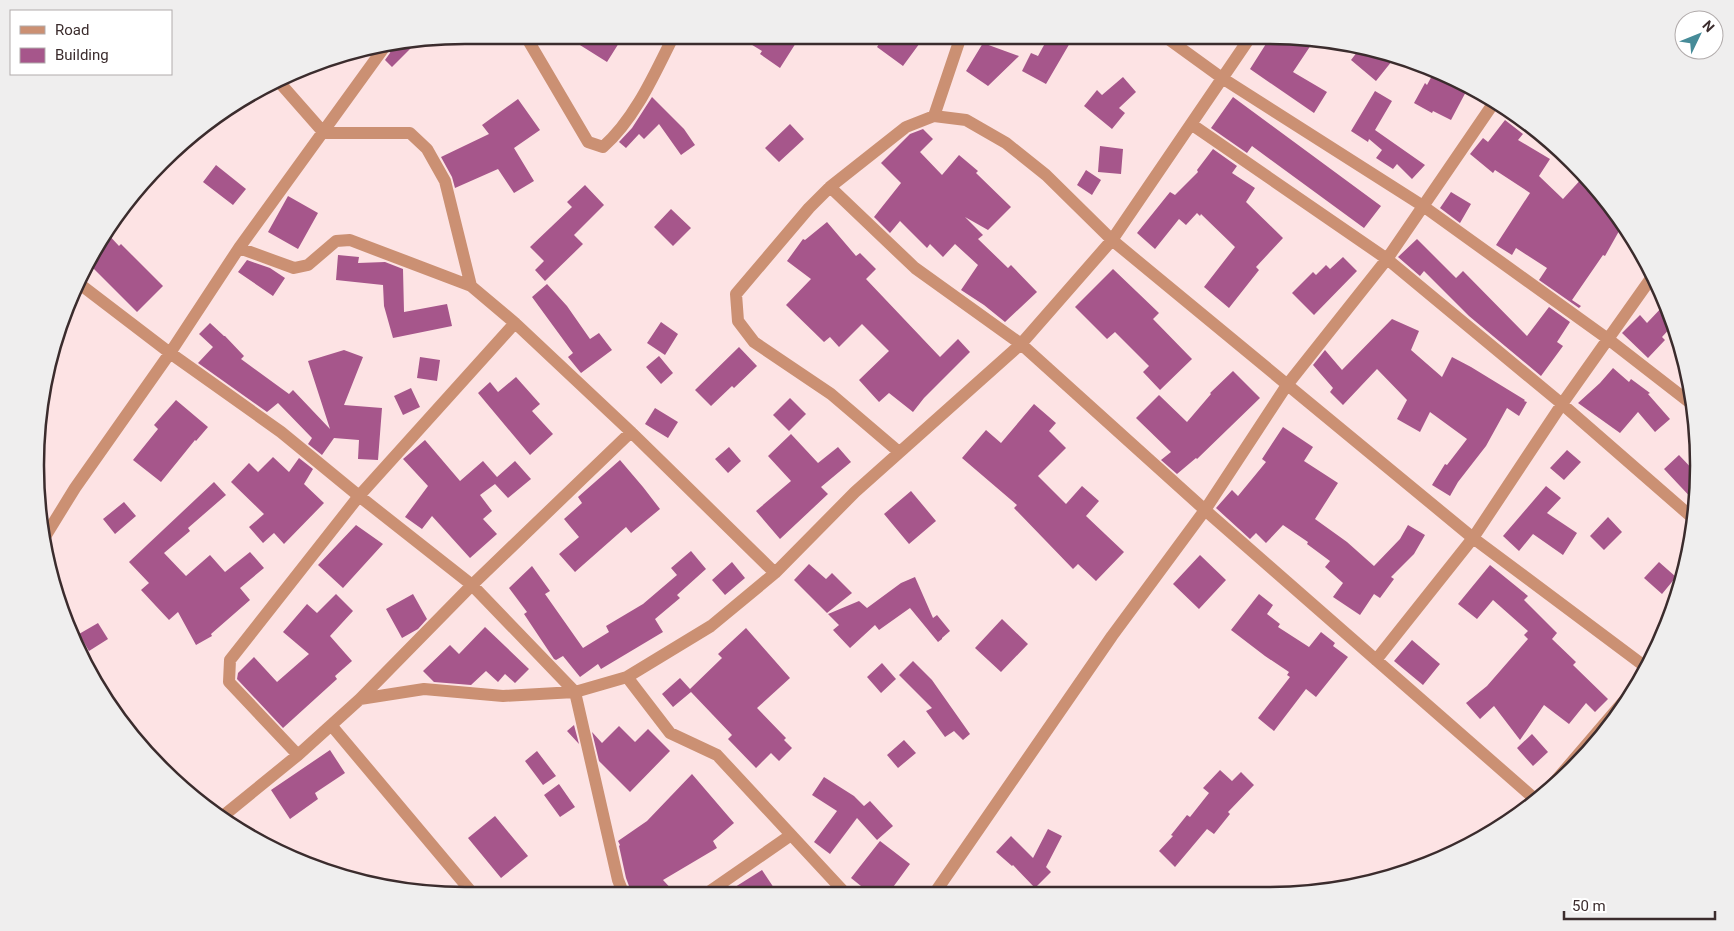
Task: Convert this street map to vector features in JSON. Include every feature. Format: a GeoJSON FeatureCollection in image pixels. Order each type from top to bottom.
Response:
{"type":"FeatureCollection","features":[{"type":"Feature","properties":{"kind":"street"},"geometry":{"type":"LineString","coordinates":[[530,44],[588,142],[602,147],[613,138],[645,92],[669,44]]}},
{"type":"Feature","properties":{"kind":"street"},"geometry":{"type":"LineString","coordinates":[[934,116],[958,44]]}},
{"type":"Feature","properties":{"kind":"street"},"geometry":{"type":"LineString","coordinates":[[1175,44],[1222,78],[1423,206],[1608,339],[1685,399]]}},
{"type":"Feature","properties":{"kind":"street"},"geometry":{"type":"LineString","coordinates":[[360,699],[424,689],[503,696],[575,692],[627,677],[712,626],[775,573],[855,492],[1021,344],[1112,240],[1245,44]]}},
{"type":"Feature","properties":{"kind":"street"},"geometry":{"type":"LineString","coordinates":[[49,531],[75,488],[170,353],[240,248],[381,53]]}},
{"type":"Feature","properties":{"kind":"street"},"geometry":{"type":"LineString","coordinates":[[282,86],[324,133],[410,133],[427,149],[444,181],[471,286]]}},
{"type":"Feature","properties":{"kind":"street"},"geometry":{"type":"LineString","coordinates":[[939,887],[1112,636],[1205,510],[1287,385],[1387,259],[1491,107]]}},
{"type":"Feature","properties":{"kind":"street"},"geometry":{"type":"LineString","coordinates":[[899,452],[831,394],[754,342],[738,321],[736,294],[809,208],[830,187],[906,127],[934,116],[966,120],[1006,144],[1046,175],[1112,240],[1473,538],[1641,663]]}},
{"type":"Feature","properties":{"kind":"street"},"geometry":{"type":"LineString","coordinates":[[1191,124],[1387,259],[1562,404],[1688,513]]}},
{"type":"Feature","properties":{"kind":"street"},"geometry":{"type":"LineString","coordinates":[[830,187],[915,268],[1021,344],[1205,510],[1531,795]]}},
{"type":"Feature","properties":{"kind":"street"},"geometry":{"type":"LineString","coordinates":[[240,248],[294,268],[308,265],[336,241],[350,240],[471,286],[515,323],[631,432],[775,573]]}},
{"type":"Feature","properties":{"kind":"street"},"geometry":{"type":"LineString","coordinates":[[1376,660],[1473,538],[1562,404],[1648,282]]}},
{"type":"Feature","properties":{"kind":"street"},"geometry":{"type":"LineString","coordinates":[[84,287],[170,353],[281,432],[359,496],[472,584],[575,692],[621,887]]}},
{"type":"Feature","properties":{"kind":"street"},"geometry":{"type":"LineString","coordinates":[[298,755],[229,682],[230,660],[359,496],[515,323]]}},
{"type":"Feature","properties":{"kind":"street"},"geometry":{"type":"LineString","coordinates":[[227,813],[298,755],[360,699],[472,584],[631,432]]}},
{"type":"Feature","properties":{"kind":"street"},"geometry":{"type":"LineString","coordinates":[[627,677],[670,733],[717,756],[839,887]]}},
{"type":"Feature","properties":{"kind":"street"},"geometry":{"type":"LineString","coordinates":[[332,724],[467,887]]}},
{"type":"Feature","properties":{"kind":"street"},"geometry":{"type":"LineString","coordinates":[[716,887],[791,835]]}},
{"type":"Feature","properties":{"kind":"building"},"geometry":{"type":"Polygon","coordinates":[[[578,44],[618,44],[607,62],[578,44]]]}},
{"type":"Feature","properties":{"kind":"building"},"geometry":{"type":"Polygon","coordinates":[[[751,44],[795,44],[780,68],[760,54],[762,51],[751,44]]]}},
{"type":"Feature","properties":{"kind":"building"},"geometry":{"type":"Polygon","coordinates":[[[879,44],[919,44],[903,66],[877,47],[879,44]]]}},
{"type":"Feature","properties":{"kind":"building"},"geometry":{"type":"Polygon","coordinates":[[[982,44],[1019,56],[988,86],[966,71],[982,44]]]}},
{"type":"Feature","properties":{"kind":"building"},"geometry":{"type":"Polygon","coordinates":[[[1045,44],[1069,44],[1046,84],[1022,71],[1031,53],[1038,56],[1045,44]]]}},
{"type":"Feature","properties":{"kind":"building"},"geometry":{"type":"Polygon","coordinates":[[[1266,44],[1310,46],[1293,72],[1327,92],[1314,113],[1250,69],[1266,44]]]}},
{"type":"Feature","properties":{"kind":"building"},"geometry":{"type":"Polygon","coordinates":[[[412,47],[392,67],[385,60],[390,51],[412,47]]]}},
{"type":"Feature","properties":{"kind":"building"},"geometry":{"type":"Polygon","coordinates":[[[1356,53],[1391,62],[1376,81],[1351,60],[1356,53]]]}},
{"type":"Feature","properties":{"kind":"building"},"geometry":{"type":"Polygon","coordinates":[[[1123,77],[1136,92],[1119,108],[1125,113],[1112,129],[1084,106],[1097,90],[1102,95],[1123,77]]]}},
{"type":"Feature","properties":{"kind":"building"},"geometry":{"type":"Polygon","coordinates":[[[1431,77],[1465,93],[1451,120],[1433,111],[1432,113],[1414,103],[1425,83],[1427,85],[1431,77]]]}},
{"type":"Feature","properties":{"kind":"building"},"geometry":{"type":"Polygon","coordinates":[[[1375,91],[1392,101],[1375,130],[1425,165],[1412,179],[1397,164],[1393,169],[1376,158],[1382,150],[1369,139],[1368,142],[1351,131],[1375,91]]]}},
{"type":"Feature","properties":{"kind":"building"},"geometry":{"type":"Polygon","coordinates":[[[652,97],[684,129],[695,145],[681,155],[659,124],[644,139],[639,134],[626,148],[619,142],[632,128],[652,97]]]}},
{"type":"Feature","properties":{"kind":"building"},"geometry":{"type":"Polygon","coordinates":[[[1233,97],[1381,206],[1364,228],[1252,146],[1247,153],[1211,128],[1233,97]]]}},
{"type":"Feature","properties":{"kind":"building"},"geometry":{"type":"Polygon","coordinates":[[[518,99],[540,130],[514,148],[534,181],[514,193],[498,169],[455,188],[452,177],[441,157],[489,134],[482,125],[518,99]]]}},
{"type":"Feature","properties":{"kind":"building"},"geometry":{"type":"Polygon","coordinates":[[[1505,120],[1523,134],[1518,140],[1550,159],[1539,176],[1563,199],[1580,181],[1619,231],[1605,256],[1603,255],[1572,300],[1581,306],[1579,308],[1539,280],[1547,268],[1516,248],[1512,255],[1496,245],[1530,193],[1495,170],[1493,173],[1470,154],[1483,138],[1488,142],[1505,120]]]}},
{"type":"Feature","properties":{"kind":"building"},"geometry":{"type":"Polygon","coordinates":[[[790,124],[804,139],[779,162],[765,148],[790,124]]]}},
{"type":"Feature","properties":{"kind":"building"},"geometry":{"type":"Polygon","coordinates":[[[923,129],[933,139],[920,152],[942,175],[959,155],[978,171],[976,173],[1011,207],[988,230],[965,217],[983,235],[978,239],[1008,268],[1011,265],[1037,292],[1005,322],[961,290],[978,265],[955,244],[943,257],[930,244],[927,248],[900,221],[890,233],[874,217],[901,183],[881,163],[910,134],[923,129]]]}},
{"type":"Feature","properties":{"kind":"building"},"geometry":{"type":"Polygon","coordinates":[[[1100,146],[1123,149],[1121,174],[1098,172],[1100,146]]]}},
{"type":"Feature","properties":{"kind":"building"},"geometry":{"type":"Polygon","coordinates":[[[1213,149],[1237,166],[1232,173],[1255,188],[1246,202],[1283,238],[1256,267],[1259,270],[1229,308],[1204,287],[1235,247],[1201,214],[1200,216],[1197,213],[1186,225],[1179,219],[1155,249],[1137,233],[1170,192],[1175,195],[1198,172],[1197,170],[1213,149]]]}},
{"type":"Feature","properties":{"kind":"building"},"geometry":{"type":"Polygon","coordinates":[[[216,165],[246,189],[233,205],[203,182],[216,165]]]}},
{"type":"Feature","properties":{"kind":"building"},"geometry":{"type":"Polygon","coordinates":[[[1086,170],[1101,180],[1092,195],[1077,185],[1086,170]]]}},
{"type":"Feature","properties":{"kind":"building"},"geometry":{"type":"Polygon","coordinates":[[[585,185],[604,205],[574,235],[583,244],[545,281],[535,270],[544,261],[530,247],[572,207],[567,202],[585,185]]]}},
{"type":"Feature","properties":{"kind":"building"},"geometry":{"type":"Polygon","coordinates":[[[1451,192],[1471,204],[1460,223],[1440,208],[1451,192]]]}},
{"type":"Feature","properties":{"kind":"building"},"geometry":{"type":"Polygon","coordinates":[[[288,196],[318,213],[298,249],[268,232],[288,196]]]}},
{"type":"Feature","properties":{"kind":"building"},"geometry":{"type":"Polygon","coordinates":[[[671,209],[691,228],[673,246],[654,227],[671,209]]]}},
{"type":"Feature","properties":{"kind":"building"},"geometry":{"type":"Polygon","coordinates":[[[827,222],[856,256],[860,253],[876,269],[866,279],[940,357],[958,339],[970,352],[924,398],[913,412],[889,393],[879,402],[859,380],[889,351],[862,324],[839,347],[830,337],[824,342],[786,305],[811,279],[787,261],[803,239],[805,240],[827,222]]]}},
{"type":"Feature","properties":{"kind":"building"},"geometry":{"type":"Polygon","coordinates":[[[111,237],[119,246],[121,244],[163,286],[137,312],[93,268],[111,237]]]}},
{"type":"Feature","properties":{"kind":"building"},"geometry":{"type":"Polygon","coordinates":[[[1417,239],[1456,278],[1463,271],[1527,336],[1549,307],[1570,322],[1557,342],[1563,346],[1541,376],[1469,316],[1424,271],[1420,276],[1398,257],[1417,239]]]}},
{"type":"Feature","properties":{"kind":"building"},"geometry":{"type":"Polygon","coordinates":[[[338,255],[359,257],[358,263],[385,262],[403,269],[404,312],[447,304],[452,326],[393,338],[384,306],[383,285],[336,280],[338,255]]]}},
{"type":"Feature","properties":{"kind":"building"},"geometry":{"type":"Polygon","coordinates":[[[1343,257],[1357,271],[1314,315],[1292,293],[1313,272],[1316,275],[1326,265],[1330,269],[1343,257]]]}},
{"type":"Feature","properties":{"kind":"building"},"geometry":{"type":"Polygon","coordinates":[[[247,260],[270,268],[285,278],[273,296],[238,272],[247,260]]]}},
{"type":"Feature","properties":{"kind":"building"},"geometry":{"type":"Polygon","coordinates":[[[1113,269],[1159,313],[1153,319],[1192,359],[1160,390],[1143,372],[1149,366],[1115,332],[1107,339],[1075,307],[1113,269]]]}},
{"type":"Feature","properties":{"kind":"building"},"geometry":{"type":"Polygon","coordinates":[[[547,284],[567,306],[590,339],[599,333],[612,350],[581,373],[568,357],[573,353],[532,297],[547,284]]]}},
{"type":"Feature","properties":{"kind":"building"},"geometry":{"type":"Polygon","coordinates":[[[1660,309],[1668,330],[1662,337],[1665,340],[1648,358],[1622,333],[1640,315],[1647,323],[1660,309]]]}},
{"type":"Feature","properties":{"kind":"building"},"geometry":{"type":"Polygon","coordinates":[[[1392,319],[1419,331],[1411,350],[1442,377],[1452,357],[1527,402],[1519,416],[1507,408],[1486,446],[1458,482],[1450,496],[1432,485],[1445,464],[1447,465],[1467,439],[1430,412],[1420,432],[1397,419],[1407,400],[1377,369],[1343,405],[1330,392],[1333,388],[1313,365],[1325,350],[1342,370],[1392,319]]]}},
{"type":"Feature","properties":{"kind":"building"},"geometry":{"type":"Polygon","coordinates":[[[661,322],[678,334],[665,355],[647,343],[661,322]]]}},
{"type":"Feature","properties":{"kind":"building"},"geometry":{"type":"Polygon","coordinates":[[[210,323],[244,356],[241,359],[289,394],[293,390],[330,429],[308,361],[344,350],[363,357],[344,405],[382,408],[378,460],[358,459],[359,440],[334,438],[322,455],[308,444],[312,438],[278,403],[267,412],[198,363],[213,347],[199,334],[210,323]]]}},
{"type":"Feature","properties":{"kind":"building"},"geometry":{"type":"Polygon","coordinates":[[[739,347],[757,366],[734,388],[732,386],[711,406],[695,390],[739,347]]]}},
{"type":"Feature","properties":{"kind":"building"},"geometry":{"type":"Polygon","coordinates":[[[659,356],[673,373],[661,384],[646,367],[659,356]]]}},
{"type":"Feature","properties":{"kind":"building"},"geometry":{"type":"Polygon","coordinates":[[[420,357],[440,360],[437,381],[417,378],[420,357]]]}},
{"type":"Feature","properties":{"kind":"building"},"geometry":{"type":"Polygon","coordinates":[[[1613,368],[1629,382],[1631,379],[1650,393],[1648,394],[1670,419],[1655,432],[1638,412],[1620,433],[1578,403],[1613,368]]]}},
{"type":"Feature","properties":{"kind":"building"},"geometry":{"type":"Polygon","coordinates":[[[1233,371],[1260,398],[1197,459],[1177,474],[1161,460],[1171,452],[1136,418],[1159,395],[1187,422],[1210,393],[1233,371]]]}},
{"type":"Feature","properties":{"kind":"building"},"geometry":{"type":"Polygon","coordinates":[[[516,377],[540,404],[532,411],[553,434],[530,455],[478,393],[490,382],[498,392],[516,377]]]}},
{"type":"Feature","properties":{"kind":"building"},"geometry":{"type":"Polygon","coordinates":[[[411,388],[420,407],[403,415],[394,396],[411,388]]]}},
{"type":"Feature","properties":{"kind":"building"},"geometry":{"type":"Polygon","coordinates":[[[790,398],[806,414],[789,431],[773,415],[790,398]]]}},
{"type":"Feature","properties":{"kind":"building"},"geometry":{"type":"Polygon","coordinates":[[[176,400],[208,427],[161,482],[133,460],[158,429],[154,425],[176,400]]]}},
{"type":"Feature","properties":{"kind":"building"},"geometry":{"type":"Polygon","coordinates":[[[1034,404],[1056,423],[1049,431],[1066,448],[1038,476],[1066,504],[1082,486],[1099,501],[1086,516],[1124,552],[1096,581],[1078,564],[1073,569],[1014,508],[1017,505],[962,458],[986,430],[1001,443],[1034,404]]]}},
{"type":"Feature","properties":{"kind":"building"},"geometry":{"type":"Polygon","coordinates":[[[655,408],[678,422],[668,438],[645,424],[655,408]]]}},
{"type":"Feature","properties":{"kind":"building"},"geometry":{"type":"Polygon","coordinates":[[[1283,427],[1313,447],[1304,461],[1338,483],[1315,519],[1347,542],[1374,566],[1400,539],[1408,525],[1425,535],[1414,554],[1391,577],[1394,579],[1380,598],[1374,594],[1360,615],[1333,597],[1343,583],[1325,567],[1330,561],[1307,544],[1308,542],[1283,525],[1266,543],[1256,533],[1250,539],[1216,508],[1232,490],[1238,496],[1266,462],[1262,459],[1283,427]]]}},
{"type":"Feature","properties":{"kind":"building"},"geometry":{"type":"Polygon","coordinates":[[[791,434],[818,463],[838,447],[851,462],[821,487],[828,494],[780,539],[756,511],[791,481],[768,456],[791,434]]]}},
{"type":"Feature","properties":{"kind":"building"},"geometry":{"type":"Polygon","coordinates":[[[425,440],[460,481],[483,461],[497,477],[515,461],[531,479],[508,498],[495,484],[480,495],[492,511],[483,519],[497,534],[470,558],[432,516],[422,529],[405,517],[428,486],[403,459],[425,440]]]}},
{"type":"Feature","properties":{"kind":"building"},"geometry":{"type":"Polygon","coordinates":[[[729,447],[741,461],[728,473],[715,459],[729,447]]]}},
{"type":"Feature","properties":{"kind":"building"},"geometry":{"type":"Polygon","coordinates":[[[1567,450],[1581,462],[1564,480],[1550,468],[1567,450]]]}},
{"type":"Feature","properties":{"kind":"building"},"geometry":{"type":"Polygon","coordinates":[[[1679,455],[1690,467],[1689,495],[1664,469],[1679,455]]]}},
{"type":"Feature","properties":{"kind":"building"},"geometry":{"type":"Polygon","coordinates":[[[273,457],[289,472],[299,458],[313,469],[304,484],[324,503],[284,544],[274,533],[263,543],[249,527],[264,514],[231,482],[249,463],[258,472],[273,457]]]}},
{"type":"Feature","properties":{"kind":"building"},"geometry":{"type":"Polygon","coordinates":[[[620,460],[660,509],[631,533],[626,527],[575,572],[559,554],[579,537],[564,519],[582,503],[578,497],[620,460]]]}},
{"type":"Feature","properties":{"kind":"building"},"geometry":{"type":"Polygon","coordinates":[[[214,482],[226,495],[188,528],[190,531],[164,553],[186,576],[210,555],[225,572],[250,552],[264,568],[240,588],[250,600],[211,634],[212,636],[196,645],[178,612],[169,620],[141,590],[149,583],[129,562],[214,482]]]}},
{"type":"Feature","properties":{"kind":"building"},"geometry":{"type":"Polygon","coordinates":[[[1546,486],[1561,498],[1547,513],[1577,533],[1563,555],[1533,534],[1519,551],[1503,536],[1546,486]]]}},
{"type":"Feature","properties":{"kind":"building"},"geometry":{"type":"Polygon","coordinates":[[[911,491],[936,521],[909,544],[884,514],[911,491]]]}},
{"type":"Feature","properties":{"kind":"building"},"geometry":{"type":"Polygon","coordinates":[[[124,502],[136,516],[115,534],[103,519],[124,502]]]}},
{"type":"Feature","properties":{"kind":"building"},"geometry":{"type":"Polygon","coordinates":[[[1608,517],[1622,532],[1604,550],[1590,536],[1608,517]]]}},
{"type":"Feature","properties":{"kind":"building"},"geometry":{"type":"Polygon","coordinates":[[[356,525],[383,544],[343,588],[318,565],[356,525]]]}},
{"type":"Feature","properties":{"kind":"building"},"geometry":{"type":"Polygon","coordinates":[[[691,551],[706,569],[677,595],[680,598],[655,619],[663,632],[601,669],[598,664],[580,677],[563,656],[556,660],[554,659],[524,614],[527,612],[509,588],[532,566],[550,591],[545,594],[583,648],[609,632],[606,626],[643,604],[677,575],[671,568],[691,551]]]}},
{"type":"Feature","properties":{"kind":"building"},"geometry":{"type":"Polygon","coordinates":[[[1200,555],[1226,580],[1199,609],[1173,584],[1200,555]]]}},
{"type":"Feature","properties":{"kind":"building"},"geometry":{"type":"Polygon","coordinates":[[[732,562],[745,578],[725,595],[712,580],[732,562]]]}},
{"type":"Feature","properties":{"kind":"building"},"geometry":{"type":"Polygon","coordinates":[[[1659,562],[1676,577],[1662,594],[1644,578],[1659,562]]]}},
{"type":"Feature","properties":{"kind":"building"},"geometry":{"type":"Polygon","coordinates":[[[809,564],[826,579],[832,573],[852,593],[827,613],[794,580],[809,564]]]}},
{"type":"Feature","properties":{"kind":"building"},"geometry":{"type":"Polygon","coordinates":[[[1490,565],[1528,596],[1524,600],[1557,633],[1552,639],[1576,662],[1573,665],[1608,699],[1595,712],[1586,703],[1569,724],[1544,705],[1520,740],[1494,706],[1480,719],[1466,703],[1487,686],[1528,639],[1524,635],[1528,631],[1493,600],[1477,619],[1458,604],[1490,565]]]}},
{"type":"Feature","properties":{"kind":"building"},"geometry":{"type":"Polygon","coordinates":[[[915,577],[933,618],[937,615],[950,631],[938,642],[910,608],[879,630],[875,625],[850,648],[833,630],[839,625],[828,614],[859,601],[867,608],[901,583],[915,577]]]}},
{"type":"Feature","properties":{"kind":"building"},"geometry":{"type":"Polygon","coordinates":[[[336,594],[353,611],[330,636],[352,661],[335,676],[337,679],[283,728],[237,679],[238,673],[254,657],[277,682],[309,654],[283,632],[307,604],[317,613],[336,594]]]}},
{"type":"Feature","properties":{"kind":"building"},"geometry":{"type":"Polygon","coordinates":[[[413,594],[427,619],[418,629],[402,638],[386,609],[413,594]]]}},
{"type":"Feature","properties":{"kind":"building"},"geometry":{"type":"Polygon","coordinates":[[[1259,594],[1273,605],[1267,614],[1280,624],[1278,627],[1309,647],[1321,632],[1335,643],[1333,646],[1348,657],[1316,697],[1306,689],[1274,731],[1258,718],[1290,677],[1287,675],[1289,672],[1231,630],[1259,594]]]}},
{"type":"Feature","properties":{"kind":"building"},"geometry":{"type":"Polygon","coordinates":[[[1002,619],[1028,644],[1001,672],[975,648],[1002,619]]]}},
{"type":"Feature","properties":{"kind":"building"},"geometry":{"type":"Polygon","coordinates":[[[98,623],[108,639],[89,651],[79,634],[98,623]]]}},
{"type":"Feature","properties":{"kind":"building"},"geometry":{"type":"Polygon","coordinates":[[[485,627],[529,669],[515,683],[505,674],[498,682],[486,671],[471,685],[434,682],[423,671],[450,645],[459,654],[485,627]]]}},
{"type":"Feature","properties":{"kind":"building"},"geometry":{"type":"Polygon","coordinates":[[[746,628],[790,678],[757,708],[786,738],[784,740],[792,748],[779,761],[771,753],[756,768],[728,739],[732,735],[691,692],[673,707],[662,694],[680,678],[690,689],[722,658],[718,654],[746,628]]]}},
{"type":"Feature","properties":{"kind":"building"},"geometry":{"type":"Polygon","coordinates":[[[1412,640],[1440,664],[1423,685],[1394,661],[1412,640]]]}},
{"type":"Feature","properties":{"kind":"building"},"geometry":{"type":"Polygon","coordinates":[[[913,661],[932,680],[970,734],[963,740],[954,731],[945,737],[926,711],[932,708],[899,675],[913,661]]]}},
{"type":"Feature","properties":{"kind":"building"},"geometry":{"type":"Polygon","coordinates":[[[882,663],[896,679],[881,693],[867,677],[882,663]]]}},
{"type":"Feature","properties":{"kind":"building"},"geometry":{"type":"Polygon","coordinates":[[[574,725],[579,744],[567,731],[574,725]]]}},
{"type":"Feature","properties":{"kind":"building"},"geometry":{"type":"Polygon","coordinates":[[[619,726],[635,742],[648,729],[670,751],[630,792],[599,761],[592,732],[602,743],[619,726]]]}},
{"type":"Feature","properties":{"kind":"building"},"geometry":{"type":"Polygon","coordinates":[[[1532,734],[1548,752],[1533,766],[1517,748],[1532,734]]]}},
{"type":"Feature","properties":{"kind":"building"},"geometry":{"type":"Polygon","coordinates":[[[904,740],[916,753],[898,768],[887,755],[904,740]]]}},
{"type":"Feature","properties":{"kind":"building"},"geometry":{"type":"Polygon","coordinates":[[[330,750],[345,773],[315,793],[318,799],[290,819],[271,790],[330,750]]]}},
{"type":"Feature","properties":{"kind":"building"},"geometry":{"type":"Polygon","coordinates":[[[537,751],[556,776],[543,785],[525,761],[537,751]]]}},
{"type":"Feature","properties":{"kind":"building"},"geometry":{"type":"Polygon","coordinates":[[[1220,770],[1232,781],[1241,772],[1254,785],[1228,812],[1230,814],[1214,834],[1207,829],[1175,867],[1159,851],[1173,836],[1171,835],[1187,815],[1190,817],[1209,793],[1203,788],[1220,770]]]}},
{"type":"Feature","properties":{"kind":"building"},"geometry":{"type":"Polygon","coordinates":[[[692,774],[734,823],[713,841],[717,848],[663,880],[670,887],[629,887],[618,841],[647,821],[692,774]]]}},
{"type":"Feature","properties":{"kind":"building"},"geometry":{"type":"Polygon","coordinates":[[[824,777],[854,796],[864,806],[870,801],[893,826],[877,840],[857,818],[830,854],[814,842],[837,811],[812,795],[824,777]]]}},
{"type":"Feature","properties":{"kind":"building"},"geometry":{"type":"Polygon","coordinates":[[[559,784],[575,807],[560,817],[544,795],[559,784]]]}},
{"type":"Feature","properties":{"kind":"building"},"geometry":{"type":"Polygon","coordinates":[[[495,816],[528,856],[501,878],[468,838],[495,816]]]}},
{"type":"Feature","properties":{"kind":"building"},"geometry":{"type":"Polygon","coordinates":[[[1048,829],[1062,836],[1046,867],[1051,872],[1036,887],[996,852],[1011,836],[1033,858],[1048,829]]]}},
{"type":"Feature","properties":{"kind":"building"},"geometry":{"type":"Polygon","coordinates":[[[880,841],[910,864],[893,887],[862,887],[851,878],[880,841]]]}},
{"type":"Feature","properties":{"kind":"building"},"geometry":{"type":"Polygon","coordinates":[[[762,870],[773,887],[735,887],[762,870]]]}}]}
